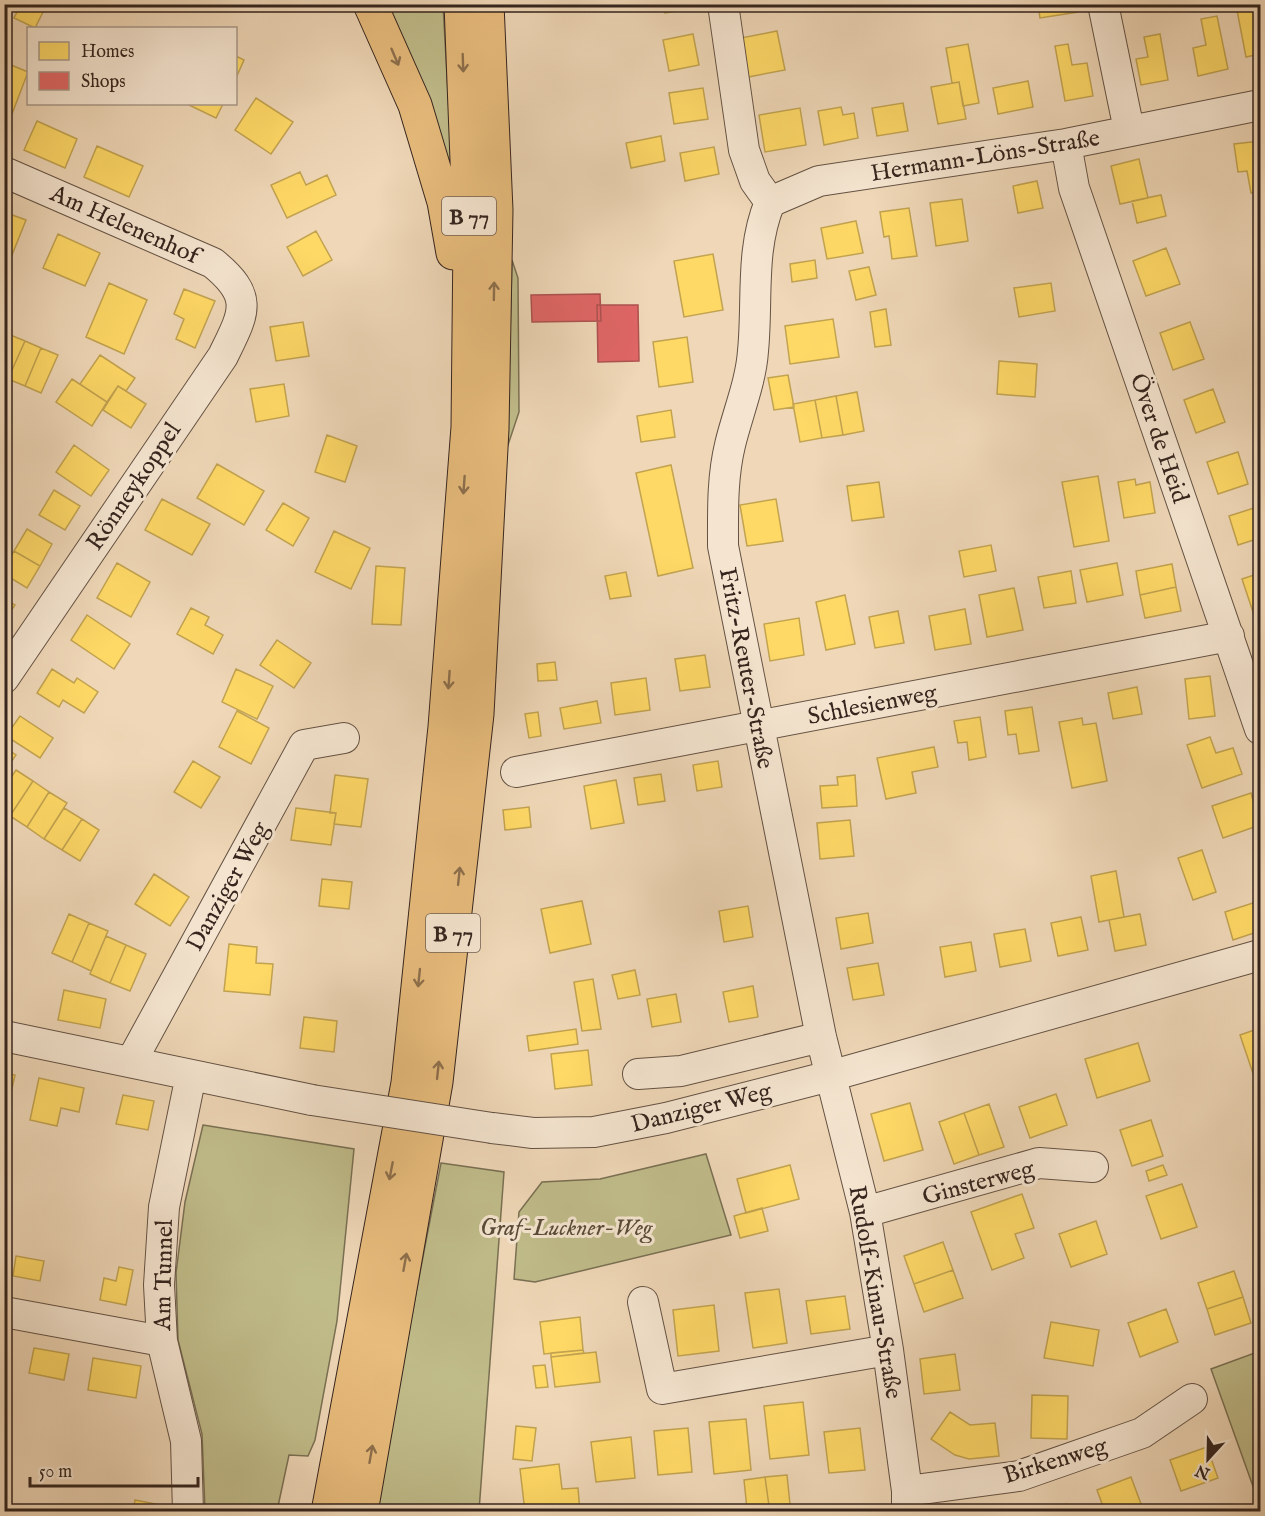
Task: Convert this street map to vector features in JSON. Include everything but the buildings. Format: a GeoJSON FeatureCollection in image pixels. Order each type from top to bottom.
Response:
{"type":"FeatureCollection","features":[{"type":"Feature","properties":{"kind":"highway"},"geometry":{"type":"LineString","coordinates":[[370,4],[415,105],[444,202],[453,241],[454,362],[468,427]]}},
{"type":"Feature","properties":{"kind":"highway","name":"B 77"},"geometry":{"type":"LineString","coordinates":[[328,1512],[408,1083],[445,728],[468,427],[470,238],[460,4]]}},
{"type":"Feature","properties":{"kind":"highway","name":"B 77"},"geometry":{"type":"LineString","coordinates":[[361,1512],[436,1082],[477,714],[492,429],[495,222],[487,4]]}},
{"type":"Feature","properties":{"kind":"street"},"geometry":{"type":"LineString","coordinates":[[723,4],[744,150],[755,182],[770,202]]}},
{"type":"Feature","properties":{"kind":"street"},"geometry":{"type":"LineString","coordinates":[[1103,4],[1129,130]]}},
{"type":"Feature","properties":{"kind":"street","name":"Hermann-Löns-Straße"},"geometry":{"type":"LineString","coordinates":[[770,202],[819,182],[1066,144],[1260,105]]}},
{"type":"Feature","properties":{"kind":"street","name":"Över de Heid"},"geometry":{"type":"LineString","coordinates":[[1066,144],[1074,188],[1260,729]]}},
{"type":"Feature","properties":{"kind":"street","name":"Am Helenenhof"},"geometry":{"type":"LineString","coordinates":[[4,172],[213,263],[238,286]]}},
{"type":"Feature","properties":{"kind":"street","name":"Fritz-Reuter-Straße"},"geometry":{"type":"LineString","coordinates":[[770,202],[761,225],[756,258],[753,354],[729,448],[723,495],[723,546],[830,1076]]}},
{"type":"Feature","properties":{"kind":"street","name":"Rönneykoppel"},"geometry":{"type":"LineString","coordinates":[[4,678],[223,356],[240,322],[242,306],[238,286]]}},
{"type":"Feature","properties":{"kind":"street","name":"Schlesienweg"},"geometry":{"type":"LineString","coordinates":[[516,772],[1229,636]]}},
{"type":"Feature","properties":{"kind":"street","name":"Danziger Weg"},"geometry":{"type":"LineString","coordinates":[[131,1062],[304,745],[344,738]]}},
{"type":"Feature","properties":{"kind":"street","name":"Danziger Weg"},"geometry":{"type":"LineString","coordinates":[[4,1036],[312,1100],[533,1133],[594,1132],[666,1118],[830,1076],[1260,955]]}},
{"type":"Feature","properties":{"kind":"street"},"geometry":{"type":"LineString","coordinates":[[638,1074],[681,1071],[821,1037]]}},
{"type":"Feature","properties":{"kind":"street","name":"Am Tunnel"},"geometry":{"type":"LineString","coordinates":[[188,1512],[186,1441],[162,1341],[159,1285],[164,1207],[191,1075]]}},
{"type":"Feature","properties":{"kind":"street","name":"Rudolf-Kinau-Straße"},"geometry":{"type":"LineString","coordinates":[[830,1076],[865,1212],[888,1350],[907,1501]]}},
{"type":"Feature","properties":{"kind":"street","name":"Ginsterweg"},"geometry":{"type":"LineString","coordinates":[[865,1212],[1039,1164],[1093,1167]]}},
{"type":"Feature","properties":{"kind":"street"},"geometry":{"type":"LineString","coordinates":[[643,1302],[662,1389],[888,1350]]}},
{"type":"Feature","properties":{"kind":"street"},"geometry":{"type":"LineString","coordinates":[[4,1312],[162,1341]]}},
{"type":"Feature","properties":{"kind":"street","name":"Birkenweg"},"geometry":{"type":"LineString","coordinates":[[907,1501],[1019,1476],[1142,1433],[1192,1399]]}},
{"type":"Feature","properties":{"kind":"green space"},"geometry":{"type":"Polygon","coordinates":[[[381,5],[443,5],[454,200],[381,5]]]}},
{"type":"Feature","properties":{"kind":"green space"},"geometry":{"type":"Polygon","coordinates":[[[512,260],[518,278],[519,412],[507,448],[512,260]]]}},
{"type":"Feature","properties":{"kind":"green space"},"geometry":{"type":"Polygon","coordinates":[[[203,1125],[354,1149],[337,1321],[315,1440],[308,1456],[289,1455],[277,1511],[205,1511],[202,1434],[178,1340],[176,1273],[185,1202],[203,1125]]]}},
{"type":"Feature","properties":{"kind":"green space","name":"Graf-Luckner-Weg"},"geometry":{"type":"Polygon","coordinates":[[[706,1154],[731,1235],[535,1282],[514,1279],[519,1212],[542,1182],[600,1179],[706,1154]]]}},
{"type":"Feature","properties":{"kind":"green space"},"geometry":{"type":"Polygon","coordinates":[[[441,1163],[504,1172],[479,1511],[374,1512],[441,1163]]]}},
{"type":"Feature","properties":{"kind":"green space"},"geometry":{"type":"Polygon","coordinates":[[[1260,1351],[1260,1487],[1254,1489],[1211,1369],[1260,1351]]]}}]}
